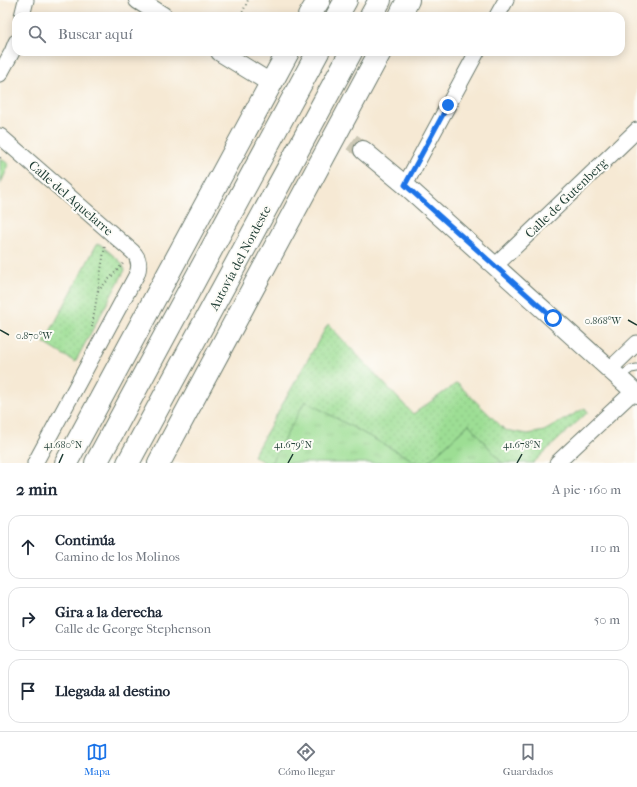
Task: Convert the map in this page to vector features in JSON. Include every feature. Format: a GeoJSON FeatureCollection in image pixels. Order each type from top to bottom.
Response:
{"type":"FeatureCollection","features":[{"type":"Feature","properties":{"kind":"highway"},"geometry":{"type":"LineString","coordinates":[[310,12],[314,0]]}},
{"type":"Feature","properties":{"kind":"highway"},"geometry":{"type":"LineString","coordinates":[[311,12],[319,0]]}},
{"type":"Feature","properties":{"kind":"highway"},"geometry":{"type":"LineString","coordinates":[[339,12],[346,0]]}},
{"type":"Feature","properties":{"kind":"highway"},"geometry":{"type":"LineString","coordinates":[[373,12],[380,0]]}},
{"type":"Feature","properties":{"kind":"highway"},"geometry":{"type":"LineString","coordinates":[[402,12],[408,0]]}},
{"type":"Feature","properties":{"kind":"highway"},"geometry":{"type":"LineString","coordinates":[[66,463],[286,56]]}},
{"type":"Feature","properties":{"kind":"highway"},"geometry":{"type":"LineString","coordinates":[[96,463],[316,56]]}},
{"type":"Feature","properties":{"kind":"highway","name":"Autovía del Nordeste"},"geometry":{"type":"LineString","coordinates":[[128,463],[349,56]]}},
{"type":"Feature","properties":{"kind":"highway"},"geometry":{"type":"LineString","coordinates":[[159,463],[378,56]]}},
{"type":"Feature","properties":{"kind":"street"},"geometry":{"type":"LineString","coordinates":[[23,12],[26,0]]}},
{"type":"Feature","properties":{"kind":"street"},"geometry":{"type":"LineString","coordinates":[[138,0],[157,12]]}},
{"type":"Feature","properties":{"kind":"street"},"geometry":{"type":"LineString","coordinates":[[499,12],[506,0]]}},
{"type":"Feature","properties":{"kind":"street"},"geometry":{"type":"LineString","coordinates":[[0,74],[12,52]]}},
{"type":"Feature","properties":{"kind":"street"},"geometry":{"type":"LineString","coordinates":[[227,56],[264,79]]}},
{"type":"Feature","properties":{"kind":"street"},"geometry":{"type":"LineString","coordinates":[[405,185],[476,56]]}},
{"type":"Feature","properties":{"kind":"street","name":"Calle de Gutenberg"},"geometry":{"type":"LineString","coordinates":[[495,266],[637,130]]}},
{"type":"Feature","properties":{"kind":"street","name":"Calle del Aquelarre"},"geometry":{"type":"LineString","coordinates":[[0,136],[131,250],[136,255],[139,264],[137,274],[35,463]]}},
{"type":"Feature","properties":{"kind":"street"},"geometry":{"type":"LineString","coordinates":[[363,150],[405,185],[636,392],[557,463]]}},
{"type":"Feature","properties":{"kind":"street"},"geometry":{"type":"LineString","coordinates":[[614,373],[637,343]]}},
{"type":"Feature","properties":{"kind":"lane"},"geometry":{"type":"LineString","coordinates":[[614,373],[637,368]]}},
{"type":"Feature","properties":{"kind":"path"},"geometry":{"type":"LineString","coordinates":[[243,12],[248,0]]}},
{"type":"Feature","properties":{"kind":"path"},"geometry":{"type":"LineString","coordinates":[[92,327],[105,245]]}},
{"type":"Feature","properties":{"kind":"path"},"geometry":{"type":"LineString","coordinates":[[98,292],[122,264]]}},
{"type":"Feature","properties":{"kind":"green space"},"geometry":{"type":"Polygon","coordinates":[[[0,157],[9,165],[0,185],[0,157]]]}},
{"type":"Feature","properties":{"kind":"green space"},"geometry":{"type":"Polygon","coordinates":[[[97,244],[100,244],[121,262],[125,270],[75,362],[44,343],[97,244]]]}},
{"type":"Feature","properties":{"kind":"green space"},"geometry":{"type":"Polygon","coordinates":[[[328,324],[413,414],[457,383],[505,430],[528,434],[544,431],[585,408],[588,412],[533,463],[502,463],[469,424],[427,463],[418,463],[305,401],[271,463],[266,463],[253,456],[328,324]]]}},
{"type":"Feature","properties":{"kind":"green space"},"geometry":{"type":"Polygon","coordinates":[[[305,401],[418,463],[271,463],[305,401]]]}},
{"type":"Feature","properties":{"kind":"green space"},"geometry":{"type":"Polygon","coordinates":[[[469,424],[502,463],[427,463],[469,424]]]}},
{"type":"Feature","properties":{"kind":"tunnel"},"geometry":{"type":"LineString","coordinates":[[264,79],[363,150]]}},
{"type":"Feature","properties":{"kind":"route"},"geometry":{"type":"LineString","coordinates":[[448,105],[405,185],[553,318]]}}]}
